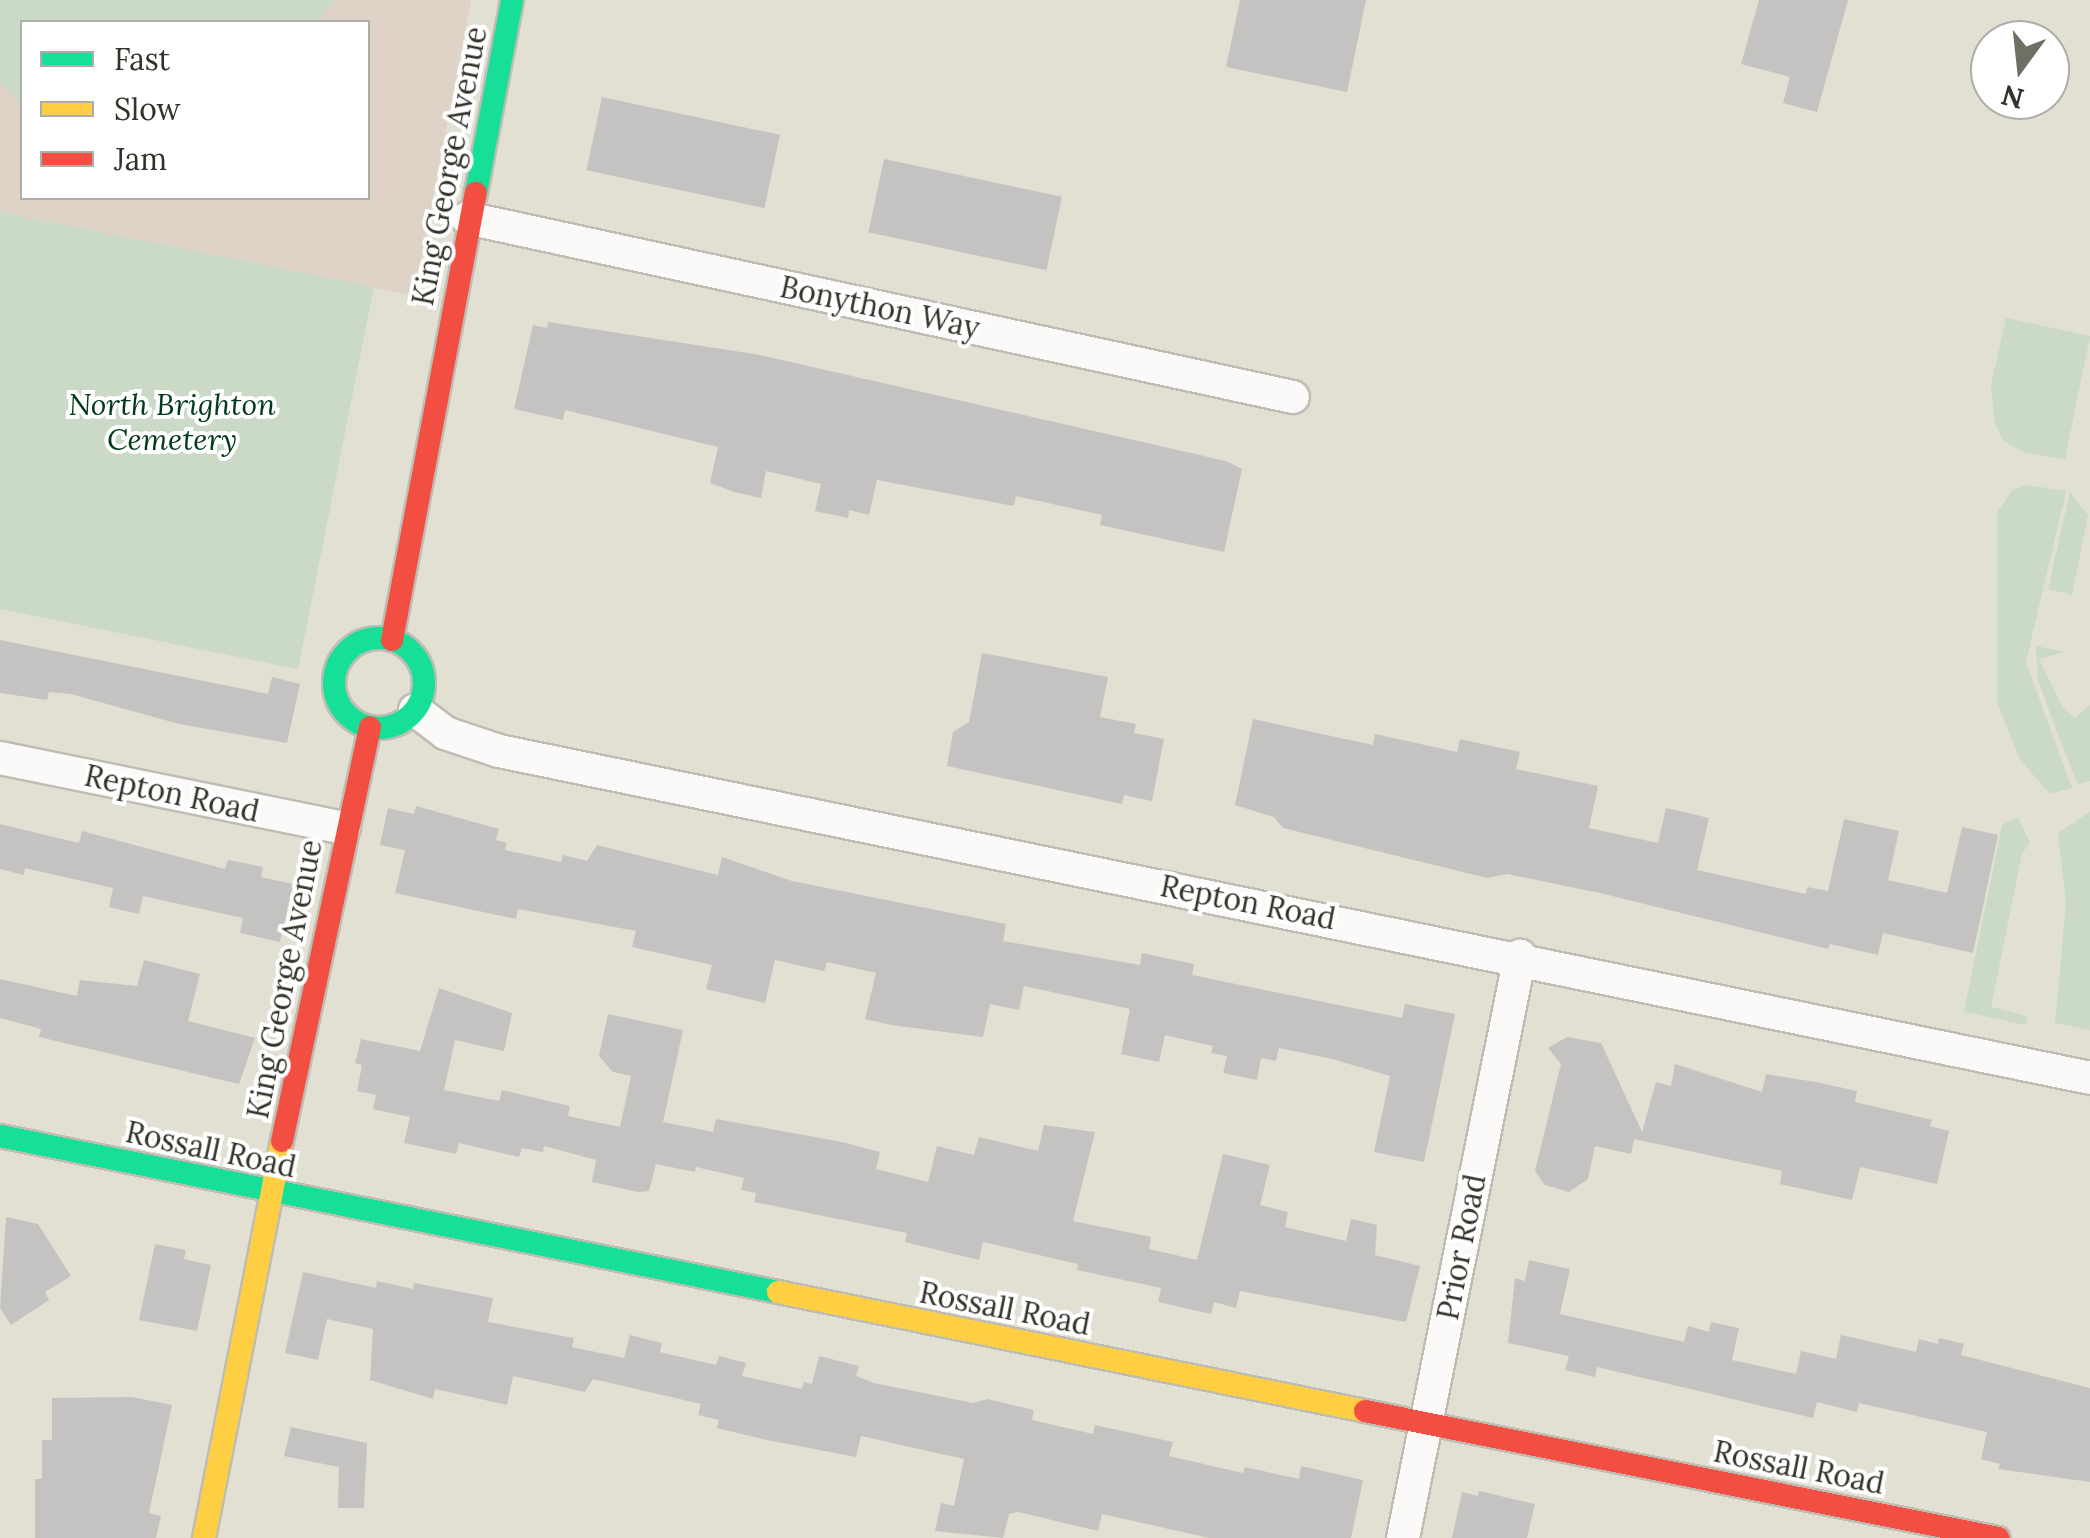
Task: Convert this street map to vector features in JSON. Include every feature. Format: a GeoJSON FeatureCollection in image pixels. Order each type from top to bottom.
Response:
{"type":"FeatureCollection","features":[{"type":"Feature","properties":{"kind":"street","name":"King George Avenue"},"geometry":{"type":"LineString","coordinates":[[392,640],[467,218],[512,0]]}},
{"type":"Feature","properties":{"kind":"street","name":"Bonython Way"},"geometry":{"type":"LineString","coordinates":[[467,218],[1293,397]]}},
{"type":"Feature","properties":{"kind":"street"},"geometry":{"type":"LineString","coordinates":[[392,640],[421,664],[424,680],[415,710],[401,722],[370,727],[355,721],[336,698],[336,667],[354,645],[392,640]]}},
{"type":"Feature","properties":{"kind":"street","name":"Repton Road"},"geometry":{"type":"LineString","coordinates":[[415,710],[445,733],[499,752],[1520,956],[2090,1078]]}},
{"type":"Feature","properties":{"kind":"street","name":"King George Avenue"},"geometry":{"type":"LineString","coordinates":[[204,1538],[344,828],[370,727]]}},
{"type":"Feature","properties":{"kind":"street","name":"Repton Road"},"geometry":{"type":"LineString","coordinates":[[0,758],[344,828]]}},
{"type":"Feature","properties":{"kind":"street","name":"Prior Road"},"geometry":{"type":"LineString","coordinates":[[1403,1538],[1520,956]]}},
{"type":"Feature","properties":{"kind":"street","name":"Rossall Road"},"geometry":{"type":"LineString","coordinates":[[0,1136],[1998,1538]]}},
{"type":"Feature","properties":{"kind":"shaded area"},"geometry":{"type":"Polygon","coordinates":[[[0,0],[471,0],[414,296],[0,212],[0,0]]]}},
{"type":"Feature","properties":{"kind":"green space"},"geometry":{"type":"Polygon","coordinates":[[[0,0],[333,0],[318,20],[20,20],[20,105],[0,80],[0,0]]]}},
{"type":"Feature","properties":{"kind":"green space","name":"North Brighton Cemetery"},"geometry":{"type":"Polygon","coordinates":[[[0,212],[374,287],[298,669],[0,609],[0,212]]]}},
{"type":"Feature","properties":{"kind":"green space"},"geometry":{"type":"Polygon","coordinates":[[[2006,318],[2090,336],[2065,460],[2023,452],[2003,440],[1995,424],[1991,385],[2006,318]]]}},
{"type":"Feature","properties":{"kind":"green space"},"geometry":{"type":"Polygon","coordinates":[[[2028,485],[2066,491],[2026,662],[2072,788],[2050,794],[2020,760],[1997,703],[1997,513],[2012,490],[2028,485]]]}},
{"type":"Feature","properties":{"kind":"green space"},"geometry":{"type":"Polygon","coordinates":[[[2070,492],[2088,515],[2072,595],[2048,589],[2070,492]]]}},
{"type":"Feature","properties":{"kind":"green space"},"geometry":{"type":"Polygon","coordinates":[[[2036,646],[2065,652],[2039,659],[2062,706],[2075,718],[2090,705],[2090,781],[2078,784],[2059,738],[2038,680],[2036,646]]]}},
{"type":"Feature","properties":{"kind":"green space"},"geometry":{"type":"Polygon","coordinates":[[[2090,812],[2090,1030],[2055,1023],[2066,904],[2058,833],[2090,812]]]}},
{"type":"Feature","properties":{"kind":"green space"},"geometry":{"type":"Polygon","coordinates":[[[2018,817],[2030,843],[2022,853],[1991,1007],[2028,1016],[2026,1025],[1964,1012],[2002,825],[2018,817]]]}},
{"type":"Feature","properties":{"kind":"building"},"geometry":{"type":"Polygon","coordinates":[[[1240,0],[1366,0],[1347,92],[1226,67],[1240,0]]]}},
{"type":"Feature","properties":{"kind":"building"},"geometry":{"type":"Polygon","coordinates":[[[1759,0],[1848,0],[1817,112],[1783,103],[1790,77],[1741,64],[1759,0]]]}},
{"type":"Feature","properties":{"kind":"building"},"geometry":{"type":"Polygon","coordinates":[[[602,97],[780,135],[764,208],[586,170],[602,97]]]}},
{"type":"Feature","properties":{"kind":"building"},"geometry":{"type":"Polygon","coordinates":[[[884,159],[1062,197],[1046,270],[868,232],[884,159]]]}},
{"type":"Feature","properties":{"kind":"building"},"geometry":{"type":"Polygon","coordinates":[[[548,322],[760,355],[1226,461],[1242,469],[1224,552],[1100,525],[1102,515],[1016,496],[1014,506],[877,480],[869,515],[849,510],[848,518],[815,511],[821,484],[766,471],[761,498],[734,492],[710,483],[718,447],[565,410],[563,420],[514,409],[533,325],[547,328],[548,322]]]}},
{"type":"Feature","properties":{"kind":"building"},"geometry":{"type":"Polygon","coordinates":[[[0,640],[268,694],[272,677],[300,684],[287,743],[179,724],[71,694],[49,692],[47,700],[0,693],[0,640]]]}},
{"type":"Feature","properties":{"kind":"building"},"geometry":{"type":"Polygon","coordinates":[[[982,653],[1108,677],[1100,717],[1136,724],[1134,733],[1164,739],[1152,801],[1124,795],[1122,804],[947,766],[953,732],[969,722],[982,653]]]}},
{"type":"Feature","properties":{"kind":"building"},"geometry":{"type":"Polygon","coordinates":[[[1253,719],[1373,745],[1375,734],[1457,752],[1460,739],[1520,752],[1516,769],[1598,786],[1589,828],[1658,843],[1666,808],[1709,818],[1697,870],[1806,894],[1807,887],[1828,891],[1844,819],[1899,831],[1888,880],[1947,893],[1962,827],[1998,835],[1973,953],[1883,933],[1878,955],[1830,944],[1828,949],[1600,893],[1507,874],[1487,878],[1283,828],[1274,817],[1235,805],[1253,719]]]}},
{"type":"Feature","properties":{"kind":"building"},"geometry":{"type":"Polygon","coordinates":[[[416,806],[499,829],[496,840],[507,843],[505,850],[561,862],[563,855],[587,861],[597,845],[718,875],[722,857],[792,881],[1006,924],[1003,941],[1140,965],[1142,953],[1194,964],[1192,975],[1402,1018],[1405,1004],[1455,1014],[1424,1162],[1374,1152],[1390,1076],[1332,1059],[1279,1048],[1276,1061],[1261,1058],[1257,1080],[1223,1073],[1227,1056],[1211,1053],[1213,1046],[1165,1035],[1159,1062],[1121,1054],[1130,1009],[1024,986],[1019,1010],[990,1004],[983,1037],[891,1025],[865,1019],[876,973],[827,962],[824,971],[775,960],[765,1003],[706,989],[712,965],[632,947],[636,931],[518,909],[516,919],[395,893],[405,850],[380,845],[388,808],[414,814],[416,806]]]}},
{"type":"Feature","properties":{"kind":"building"},"geometry":{"type":"Polygon","coordinates":[[[0,824],[79,843],[82,831],[225,869],[228,860],[263,867],[261,877],[293,884],[280,942],[240,933],[243,918],[143,896],[139,914],[109,907],[113,888],[25,868],[24,875],[0,869],[0,824]]]}},
{"type":"Feature","properties":{"kind":"building"},"geometry":{"type":"Polygon","coordinates":[[[144,960],[200,974],[188,1021],[255,1038],[239,1084],[39,1037],[41,1029],[0,1018],[0,979],[77,996],[80,980],[137,986],[144,960]]]}},
{"type":"Feature","properties":{"kind":"building"},"geometry":{"type":"Polygon","coordinates":[[[439,988],[512,1013],[504,1051],[455,1040],[444,1090],[499,1101],[502,1090],[570,1106],[568,1116],[620,1127],[631,1076],[613,1072],[599,1056],[608,1014],[683,1030],[663,1122],[713,1132],[716,1119],[842,1142],[880,1152],[876,1169],[928,1182],[937,1146],[974,1155],[979,1137],[1038,1151],[1044,1125],[1095,1132],[1073,1221],[1151,1237],[1149,1249],[1197,1260],[1223,1154],[1270,1165],[1260,1205],[1288,1212],[1285,1227],[1346,1241],[1351,1219],[1377,1225],[1375,1255],[1420,1266],[1406,1322],[1240,1291],[1236,1308],[1214,1302],[1211,1314],[1158,1302],[1161,1288],[1077,1270],[1078,1264],[983,1242],[979,1260],[905,1242],[907,1233],[754,1202],[756,1193],[741,1190],[744,1178],[696,1167],[695,1172],[656,1164],[649,1191],[638,1192],[592,1182],[596,1160],[544,1146],[543,1152],[522,1148],[519,1157],[459,1143],[456,1154],[404,1143],[410,1117],[373,1109],[376,1095],[357,1091],[362,1065],[355,1063],[361,1039],[420,1051],[439,988]]]}},
{"type":"Feature","properties":{"kind":"building"},"geometry":{"type":"Polygon","coordinates":[[[1567,1037],[1601,1043],[1642,1132],[1656,1082],[1671,1086],[1675,1064],[1762,1092],[1766,1074],[1816,1082],[1857,1091],[1855,1102],[1932,1120],[1930,1126],[1949,1131],[1937,1184],[1860,1167],[1852,1200],[1780,1184],[1782,1171],[1634,1139],[1631,1154],[1595,1146],[1588,1179],[1569,1192],[1545,1185],[1535,1171],[1561,1064],[1548,1048],[1567,1037]]]}},
{"type":"Feature","properties":{"kind":"building"},"geometry":{"type":"Polygon","coordinates":[[[6,1217],[38,1224],[71,1276],[45,1292],[49,1300],[11,1325],[0,1308],[6,1217]]]}},
{"type":"Feature","properties":{"kind":"building"},"geometry":{"type":"Polygon","coordinates":[[[155,1244],[186,1250],[184,1259],[211,1265],[197,1331],[139,1320],[155,1244]]]}},
{"type":"Feature","properties":{"kind":"building"},"geometry":{"type":"Polygon","coordinates":[[[1529,1260],[1570,1269],[1560,1314],[1684,1342],[1688,1326],[1709,1332],[1711,1322],[1739,1328],[1732,1360],[1796,1374],[1801,1351],[1836,1359],[1841,1335],[1916,1352],[1919,1339],[1938,1344],[1939,1338],[1964,1344],[1961,1355],[2090,1388],[2090,1482],[1998,1469],[2000,1464],[1981,1459],[1987,1432],[1859,1403],[1857,1412],[1817,1402],[1813,1418],[1597,1367],[1595,1377],[1565,1370],[1569,1356],[1508,1343],[1515,1278],[1525,1281],[1529,1260]]]}},
{"type":"Feature","properties":{"kind":"building"},"geometry":{"type":"Polygon","coordinates":[[[303,1272],[376,1288],[377,1281],[413,1289],[414,1283],[493,1298],[488,1322],[574,1338],[572,1347],[624,1358],[630,1335],[662,1343],[660,1352],[716,1365],[719,1356],[746,1363],[742,1376],[802,1389],[804,1382],[812,1384],[819,1356],[859,1366],[856,1376],[874,1383],[973,1403],[987,1399],[1034,1410],[1032,1420],[1093,1434],[1095,1425],[1173,1442],[1169,1456],[1243,1473],[1245,1467],[1299,1479],[1301,1466],[1363,1480],[1351,1538],[1209,1538],[1102,1514],[1098,1531],[1018,1512],[1009,1514],[1003,1538],[935,1531],[941,1503],[954,1506],[964,1459],[861,1436],[856,1457],[762,1439],[717,1428],[719,1420],[698,1415],[701,1404],[593,1379],[585,1392],[513,1376],[507,1405],[435,1389],[433,1399],[370,1380],[373,1329],[327,1319],[318,1360],[285,1353],[303,1272]]]}},
{"type":"Feature","properties":{"kind":"building"},"geometry":{"type":"Polygon","coordinates":[[[132,1397],[172,1405],[149,1513],[161,1516],[156,1538],[35,1538],[35,1479],[42,1479],[42,1440],[52,1440],[52,1398],[132,1397]]]}},
{"type":"Feature","properties":{"kind":"building"},"geometry":{"type":"Polygon","coordinates":[[[291,1427],[367,1443],[364,1508],[338,1508],[339,1467],[284,1456],[291,1427]]]}},
{"type":"Feature","properties":{"kind":"building"},"geometry":{"type":"Polygon","coordinates":[[[1479,1491],[1535,1504],[1527,1538],[1452,1538],[1462,1492],[1478,1496],[1479,1491]]]}},
{"type":"Feature","properties":{"kind":"traffic: fast"},"geometry":{"type":"LineString","coordinates":[[476,193],[512,0]]}},
{"type":"Feature","properties":{"kind":"traffic: fast"},"geometry":{"type":"LineString","coordinates":[[379,638],[396,641],[411,651],[421,666],[424,683],[421,700],[411,715],[396,725],[379,728],[362,725],[347,715],[337,700],[334,683],[337,666],[347,651],[362,641],[379,638]]}},
{"type":"Feature","properties":{"kind":"traffic: fast"},"geometry":{"type":"LineString","coordinates":[[0,1136],[778,1292]]}},
{"type":"Feature","properties":{"kind":"traffic: slow"},"geometry":{"type":"LineString","coordinates":[[204,1538],[282,1141]]}},
{"type":"Feature","properties":{"kind":"traffic: slow"},"geometry":{"type":"LineString","coordinates":[[778,1292],[1365,1411]]}},
{"type":"Feature","properties":{"kind":"traffic: jam"},"geometry":{"type":"LineString","coordinates":[[392,640],[476,193]]}},
{"type":"Feature","properties":{"kind":"traffic: jam"},"geometry":{"type":"LineString","coordinates":[[282,1141],[370,727]]}},
{"type":"Feature","properties":{"kind":"traffic: jam"},"geometry":{"type":"LineString","coordinates":[[1365,1411],[1998,1538]]}}]}
